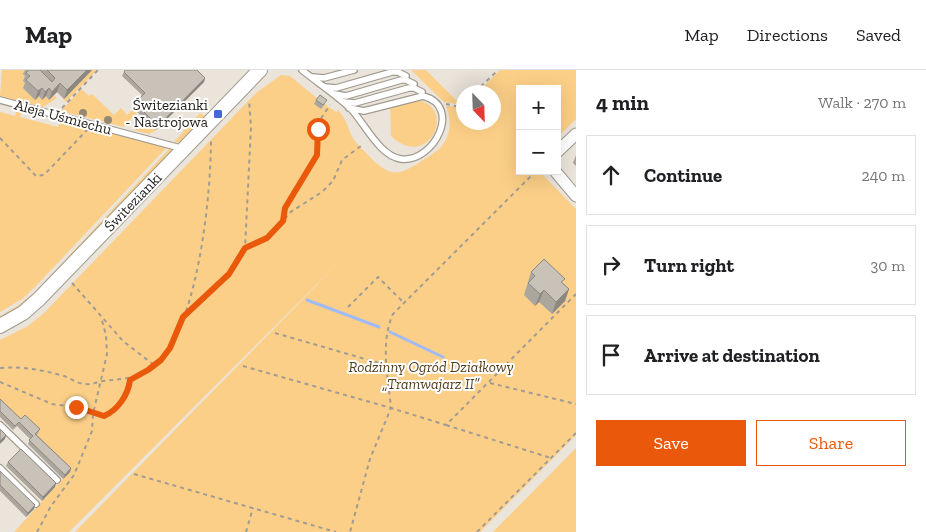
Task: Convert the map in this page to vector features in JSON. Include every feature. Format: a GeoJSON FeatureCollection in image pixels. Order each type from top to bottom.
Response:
{"type":"FeatureCollection","features":[{"type":"Feature","properties":{"kind":"street","name":"Świtezianki"},"geometry":{"type":"LineString","coordinates":[[0,326],[18,316],[39,299],[260,70]]}},
{"type":"Feature","properties":{"kind":"street"},"geometry":{"type":"LineString","coordinates":[[561,148],[576,134]]}},
{"type":"Feature","properties":{"kind":"street"},"geometry":{"type":"LineString","coordinates":[[558,175],[576,196]]}},
{"type":"Feature","properties":{"kind":"lane"},"geometry":{"type":"LineString","coordinates":[[302,70],[349,108],[370,135],[386,151],[394,156],[405,159],[415,156],[430,147],[440,135],[442,116],[431,99],[400,70]]}},
{"type":"Feature","properties":{"kind":"lane"},"geometry":{"type":"LineString","coordinates":[[308,76],[324,78],[354,70]]}},
{"type":"Feature","properties":{"kind":"lane"},"geometry":{"type":"LineString","coordinates":[[321,85],[336,88],[392,72],[398,72],[406,76]]}},
{"type":"Feature","properties":{"kind":"lane"},"geometry":{"type":"LineString","coordinates":[[330,93],[346,96],[400,80],[406,80],[414,84]]}},
{"type":"Feature","properties":{"kind":"lane"},"geometry":{"type":"LineString","coordinates":[[340,100],[355,103],[409,88],[422,92]]}},
{"type":"Feature","properties":{"kind":"lane"},"geometry":{"type":"LineString","coordinates":[[349,108],[364,111],[417,96],[431,99]]}},
{"type":"Feature","properties":{"kind":"lane","name":"Aleja Uśmiechu"},"geometry":{"type":"LineString","coordinates":[[0,100],[184,149]]}},
{"type":"Feature","properties":{"kind":"lane"},"geometry":{"type":"LineString","coordinates":[[0,426],[57,480]]}},
{"type":"Feature","properties":{"kind":"lane"},"geometry":{"type":"LineString","coordinates":[[0,468],[36,504]]}},
{"type":"Feature","properties":{"kind":"path"},"geometry":{"type":"LineString","coordinates":[[58,112],[98,70]]}},
{"type":"Feature","properties":{"kind":"path"},"geometry":{"type":"LineString","coordinates":[[483,85],[498,70]]}},
{"type":"Feature","properties":{"kind":"path"},"geometry":{"type":"LineString","coordinates":[[183,317],[229,274],[245,248],[251,126],[249,99]]}},
{"type":"Feature","properties":{"kind":"path"},"geometry":{"type":"LineString","coordinates":[[283,221],[285,208],[317,155],[318,123],[330,104]]}},
{"type":"Feature","properties":{"kind":"path"},"geometry":{"type":"LineString","coordinates":[[443,104],[456,106]]}},
{"type":"Feature","properties":{"kind":"path"},"geometry":{"type":"LineString","coordinates":[[0,138],[39,177],[44,175],[93,124]]}},
{"type":"Feature","properties":{"kind":"path"},"geometry":{"type":"LineString","coordinates":[[0,368],[39,369],[83,385],[103,381],[130,380],[148,370],[170,348],[183,317],[208,214],[211,139]]}},
{"type":"Feature","properties":{"kind":"path"},"geometry":{"type":"LineString","coordinates":[[245,248],[267,238],[289,213],[322,192],[333,181],[342,160],[361,146]]}},
{"type":"Feature","properties":{"kind":"path"},"geometry":{"type":"LineString","coordinates":[[350,532],[370,459],[391,408],[385,342],[387,328],[393,314],[532,175]]}},
{"type":"Feature","properties":{"kind":"path"},"geometry":{"type":"LineString","coordinates":[[348,307],[378,277],[403,302]]}},
{"type":"Feature","properties":{"kind":"path"},"geometry":{"type":"LineString","coordinates":[[72,282],[123,341],[154,365]]}},
{"type":"Feature","properties":{"kind":"path"},"geometry":{"type":"LineString","coordinates":[[446,425],[575,296]]}},
{"type":"Feature","properties":{"kind":"path"},"geometry":{"type":"LineString","coordinates":[[37,532],[51,506],[74,475],[92,431],[93,414],[103,381],[107,354],[106,335],[101,317]]}},
{"type":"Feature","properties":{"kind":"path"},"geometry":{"type":"LineString","coordinates":[[276,333],[387,366]]}},
{"type":"Feature","properties":{"kind":"path"},"geometry":{"type":"LineString","coordinates":[[243,366],[391,408],[551,458]]}},
{"type":"Feature","properties":{"kind":"path"},"geometry":{"type":"LineString","coordinates":[[0,382],[52,404],[76,407],[104,416],[114,411],[129,388],[130,380]]}},
{"type":"Feature","properties":{"kind":"path"},"geometry":{"type":"LineString","coordinates":[[490,383],[576,404]]}},
{"type":"Feature","properties":{"kind":"path"},"geometry":{"type":"LineString","coordinates":[[477,532],[576,433]]}},
{"type":"Feature","properties":{"kind":"path"},"geometry":{"type":"LineString","coordinates":[[134,474],[336,532]]}},
{"type":"Feature","properties":{"kind":"path"},"geometry":{"type":"LineString","coordinates":[[246,532],[253,508]]}},
{"type":"Feature","properties":{"kind":"green space"},"geometry":{"type":"Polygon","coordinates":[[[2,70],[27,70],[27,85],[24,88],[35,99],[39,96],[42,100],[46,96],[49,99],[54,95],[57,98],[43,107],[0,96],[2,70]]]}},
{"type":"Feature","properties":{"kind":"green space"},"geometry":{"type":"Polygon","coordinates":[[[92,70],[97,70],[66,102],[62,98],[92,70]]]}},
{"type":"Feature","properties":{"kind":"green space"},"geometry":{"type":"Polygon","coordinates":[[[411,70],[426,70],[456,100],[456,104],[444,102],[411,70]]]}},
{"type":"Feature","properties":{"kind":"green space","name":"Rodzinny Ogród Działkowy „Tramwajarz II”"},"geometry":{"type":"Polygon","coordinates":[[[500,70],[576,70],[576,119],[561,134],[561,85],[516,85],[516,175],[543,175],[576,209],[576,435],[480,532],[75,532],[346,255],[69,532],[14,532],[69,472],[0,404],[0,340],[28,326],[44,313],[256,93],[281,75],[290,76],[318,99],[321,109],[325,104],[336,112],[338,110],[354,140],[377,163],[388,171],[399,172],[420,162],[437,151],[443,144],[448,134],[450,123],[446,106],[456,107],[456,130],[501,130],[501,85],[485,85],[500,70]]]}},
{"type":"Feature","properties":{"kind":"green space"},"geometry":{"type":"Polygon","coordinates":[[[81,89],[89,96],[92,94],[114,115],[121,108],[127,115],[134,108],[137,112],[124,127],[61,111],[81,89]]]}},
{"type":"Feature","properties":{"kind":"green space"},"geometry":{"type":"Polygon","coordinates":[[[414,100],[428,104],[435,112],[437,122],[434,133],[427,142],[417,146],[405,145],[391,136],[390,106],[414,100]]]}},
{"type":"Feature","properties":{"kind":"green space"},"geometry":{"type":"Polygon","coordinates":[[[17,108],[22,110],[20,117],[58,127],[60,119],[168,146],[34,288],[22,299],[0,312],[0,112],[15,116],[17,108]]]}},
{"type":"Feature","properties":{"kind":"green space"},"geometry":{"type":"Polygon","coordinates":[[[200,113],[207,117],[182,143],[174,142],[200,113]]]}},
{"type":"Feature","properties":{"kind":"green space"},"geometry":{"type":"Polygon","coordinates":[[[144,118],[156,130],[149,134],[134,130],[144,118]]]}},
{"type":"Feature","properties":{"kind":"green space"},"geometry":{"type":"Polygon","coordinates":[[[171,147],[173,152],[38,292],[18,309],[0,319],[0,316],[16,307],[36,291],[171,147]]]}},
{"type":"Feature","properties":{"kind":"green space"},"geometry":{"type":"Polygon","coordinates":[[[576,448],[576,532],[493,532],[576,448]]]}},
{"type":"Feature","properties":{"kind":"building"},"geometry":{"type":"Polygon","coordinates":[[[29,70],[40,70],[52,82],[55,78],[47,70],[87,70],[67,90],[60,83],[52,92],[49,88],[45,92],[42,88],[38,91],[26,80],[30,76],[26,73],[29,70]]]}},
{"type":"Feature","properties":{"kind":"building"},"geometry":{"type":"Polygon","coordinates":[[[125,70],[197,70],[205,78],[158,126],[135,103],[145,93],[124,72],[125,70]]]}},
{"type":"Feature","properties":{"kind":"building"},"geometry":{"type":"Polygon","coordinates":[[[320,95],[327,100],[323,105],[316,100],[320,95]]]}},
{"type":"Feature","properties":{"kind":"building"},"geometry":{"type":"Polygon","coordinates":[[[544,259],[565,279],[561,282],[569,289],[556,302],[544,290],[540,294],[528,283],[535,276],[531,272],[544,259]]]}},
{"type":"Feature","properties":{"kind":"building"},"geometry":{"type":"Polygon","coordinates":[[[0,399],[21,419],[25,415],[40,429],[35,434],[71,468],[65,475],[29,440],[33,436],[19,422],[15,426],[0,411],[0,399]]]}},
{"type":"Feature","properties":{"kind":"building"},"geometry":{"type":"Polygon","coordinates":[[[0,429],[6,435],[0,441],[0,429]]]}},
{"type":"Feature","properties":{"kind":"building"},"geometry":{"type":"Polygon","coordinates":[[[21,449],[56,483],[43,497],[8,462],[21,449]]]}},
{"type":"Feature","properties":{"kind":"building"},"geometry":{"type":"Polygon","coordinates":[[[0,471],[35,505],[28,513],[0,485],[0,471]]]}},
{"type":"Feature","properties":{"kind":"waterway"},"geometry":{"type":"LineString","coordinates":[[307,300],[379,327]]}},
{"type":"Feature","properties":{"kind":"waterway"},"geometry":{"type":"LineString","coordinates":[[390,332],[443,357]]}},
{"type":"Feature","properties":{"kind":"place","name":"Świtezianki - Nastrojowa"},"geometry":{"type":"Point","coordinates":[218,114]}},
{"type":"Feature","properties":{"kind":"route"},"geometry":{"type":"LineString","coordinates":[[76,407],[104,416],[114,411],[129,388],[130,380],[161,360],[170,348],[183,317],[229,274],[245,248],[259,243],[276,231],[283,221],[285,208],[302,183],[317,155],[318,129]]}}]}
